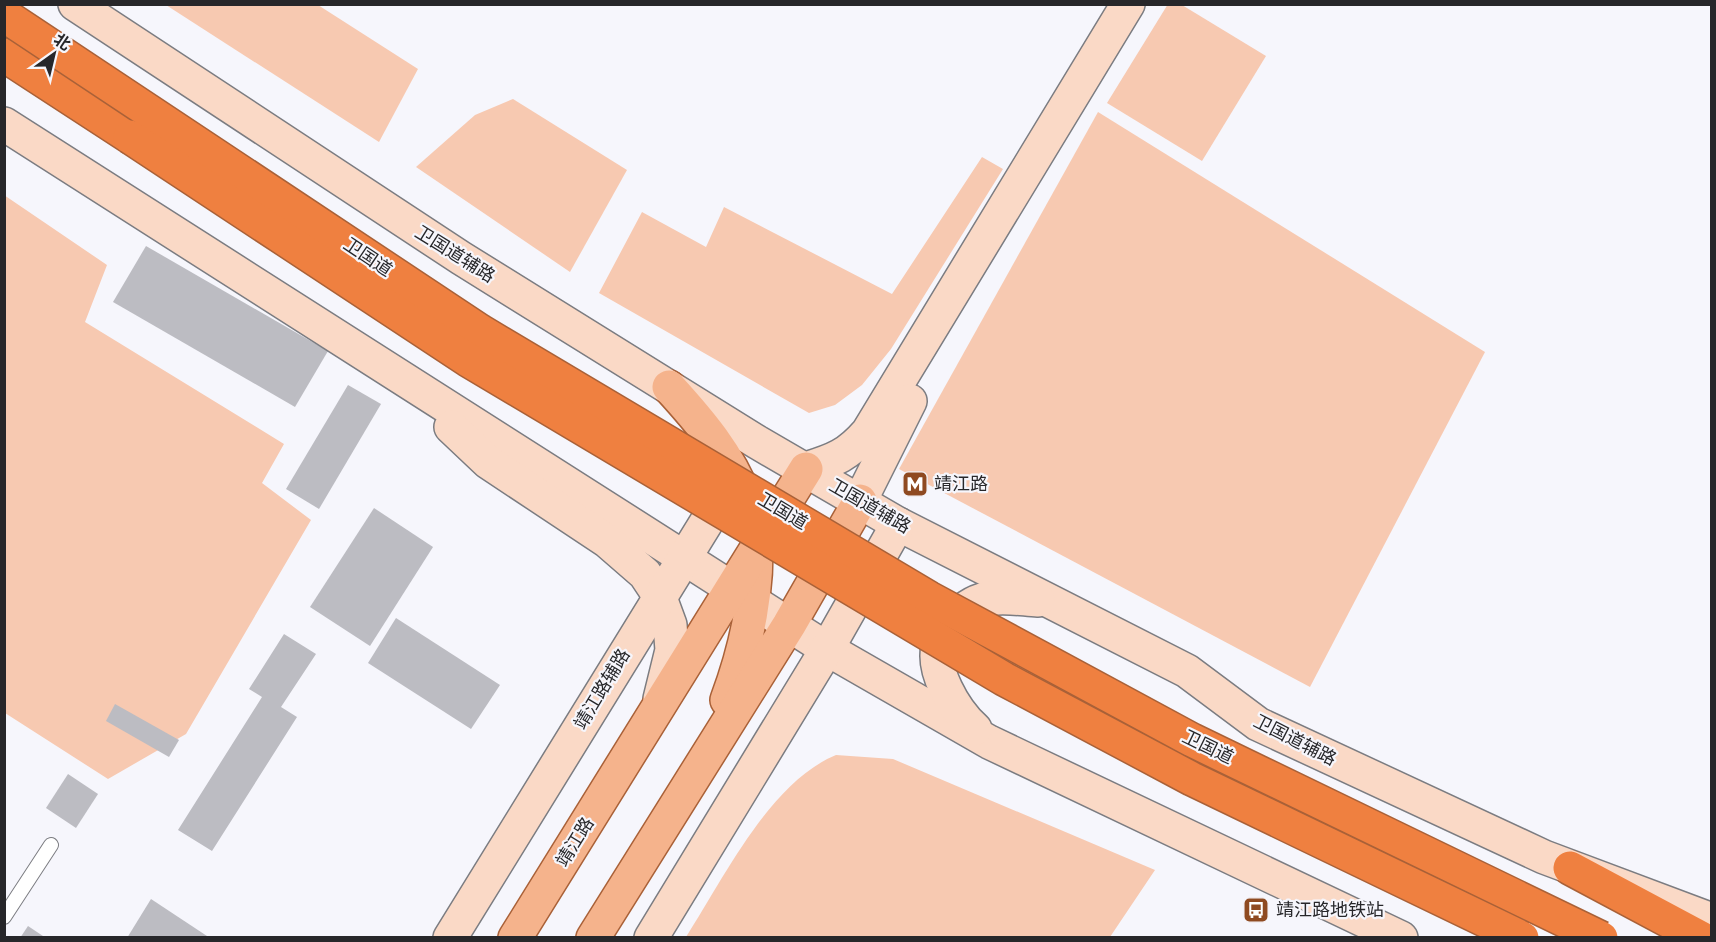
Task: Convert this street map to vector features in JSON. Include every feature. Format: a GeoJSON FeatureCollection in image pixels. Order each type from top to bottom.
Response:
{"type":"FeatureCollection","features":[{"type":"Feature","properties":{"kind":"highway","name":"卫国道"},"geometry":{"type":"LineString","coordinates":[[4,15],[480,332],[929,598],[1192,740],[1601,938]]}},
{"type":"Feature","properties":{"kind":"highway","name":"卫国道"},"geometry":{"type":"LineString","coordinates":[[4,55],[468,360],[1004,680],[1192,779],[1522,938]]}},
{"type":"Feature","properties":{"kind":"highway"},"geometry":{"type":"LineString","coordinates":[[1570,868],[1701,938]]}},
{"type":"Feature","properties":{"kind":"main road","name":"卫国道辅路"},"geometry":{"type":"LineString","coordinates":[[75,4],[461,258],[757,442],[898,524],[1187,670],[1258,724],[1570,868],[1712,920]]}},
{"type":"Feature","properties":{"kind":"main road"},"geometry":{"type":"LineString","coordinates":[[806,470],[842,457],[854,449],[868,432],[1128,4]]}},
{"type":"Feature","properties":{"kind":"main road"},"geometry":{"type":"LineString","coordinates":[[593,938],[789,625],[860,501],[913,396],[962,309],[1147,4]]}},
{"type":"Feature","properties":{"kind":"main road"},"geometry":{"type":"LineString","coordinates":[[4,124],[827,649],[989,742],[1401,938]]}},
{"type":"Feature","properties":{"kind":"main road"},"geometry":{"type":"LineString","coordinates":[[669,387],[698,418],[736,474],[753,517],[756,550]]}},
{"type":"Feature","properties":{"kind":"main road"},"geometry":{"type":"LineString","coordinates":[[429,396],[450,425],[488,462],[607,541],[645,574],[659,595],[670,625],[672,650],[657,708]]}},
{"type":"Feature","properties":{"kind":"main road","name":"靖江路辅路"},"geometry":{"type":"LineString","coordinates":[[450,938],[659,595],[757,442]]}},
{"type":"Feature","properties":{"kind":"main road","name":"靖江路"},"geometry":{"type":"LineString","coordinates":[[515,938],[657,708],[742,596],[756,550],[806,470]]}},
{"type":"Feature","properties":{"kind":"main road"},"geometry":{"type":"LineString","coordinates":[[651,938],[827,649],[898,524]]}},
{"type":"Feature","properties":{"kind":"main road"},"geometry":{"type":"LineString","coordinates":[[706,755],[738,666],[742,596]]}},
{"type":"Feature","properties":{"kind":"main road"},"geometry":{"type":"LineString","coordinates":[[989,742],[958,710],[946,688],[940,670],[939,643],[953,621],[966,608],[980,601],[994,597],[1052,601]]}},
{"type":"Feature","properties":{"kind":"lane"},"geometry":{"type":"LineString","coordinates":[[4,917],[51,846]]}},
{"type":"Feature","properties":{"kind":"shaded area"},"geometry":{"type":"Polygon","coordinates":[[[1168,4],[1182,5],[1266,56],[1202,161],[1107,103],[1168,4]]]}},
{"type":"Feature","properties":{"kind":"shaded area"},"geometry":{"type":"Polygon","coordinates":[[[166,5],[318,5],[418,69],[379,142],[166,5]]]}},
{"type":"Feature","properties":{"kind":"shaded area"},"geometry":{"type":"Polygon","coordinates":[[[513,99],[627,170],[570,272],[416,167],[475,115],[513,99]]]}},
{"type":"Feature","properties":{"kind":"shaded area"},"geometry":{"type":"Polygon","coordinates":[[[1098,112],[1485,352],[1310,687],[899,469],[1098,112]]]}},
{"type":"Feature","properties":{"kind":"shaded area"},"geometry":{"type":"Polygon","coordinates":[[[982,157],[1003,169],[891,349],[862,385],[835,405],[809,413],[599,293],[642,212],[706,247],[724,207],[892,294],[982,157]]]}},
{"type":"Feature","properties":{"kind":"shaded area"},"geometry":{"type":"Polygon","coordinates":[[[4,195],[107,265],[85,322],[284,444],[262,483],[311,520],[186,734],[108,779],[5,713],[4,195]]]}},
{"type":"Feature","properties":{"kind":"shaded area"},"geometry":{"type":"Polygon","coordinates":[[[836,755],[893,759],[1155,870],[1110,937],[686,937],[750,834],[770,809],[812,768],[836,755]]]}},
{"type":"Feature","properties":{"kind":"building"},"geometry":{"type":"Polygon","coordinates":[[[146,246],[328,351],[295,407],[113,302],[146,246]]]}},
{"type":"Feature","properties":{"kind":"building"},"geometry":{"type":"Polygon","coordinates":[[[348,385],[381,404],[319,509],[286,489],[348,385]]]}},
{"type":"Feature","properties":{"kind":"building"},"geometry":{"type":"Polygon","coordinates":[[[374,508],[433,547],[370,646],[310,607],[374,508]]]}},
{"type":"Feature","properties":{"kind":"building"},"geometry":{"type":"Polygon","coordinates":[[[396,618],[500,685],[471,729],[368,663],[396,618]]]}},
{"type":"Feature","properties":{"kind":"building"},"geometry":{"type":"Polygon","coordinates":[[[284,634],[316,654],[281,707],[297,717],[212,851],[178,830],[262,697],[249,689],[284,634]]]}},
{"type":"Feature","properties":{"kind":"building"},"geometry":{"type":"Polygon","coordinates":[[[115,704],[179,740],[169,757],[106,721],[115,704]]]}},
{"type":"Feature","properties":{"kind":"building"},"geometry":{"type":"Polygon","coordinates":[[[68,774],[98,794],[76,828],[46,808],[68,774]]]}},
{"type":"Feature","properties":{"kind":"building"},"geometry":{"type":"Polygon","coordinates":[[[151,899],[210,938],[127,938],[151,899]]]}},
{"type":"Feature","properties":{"kind":"building"},"geometry":{"type":"Polygon","coordinates":[[[28,926],[46,938],[20,938],[28,926]]]}},
{"type":"Feature","properties":{"kind":"place","name":"靖江路"},"geometry":{"type":"Point","coordinates":[915,484]}},
{"type":"Feature","properties":{"kind":"place","name":"靖江路地铁站"},"geometry":{"type":"Point","coordinates":[1256,910]}}]}
